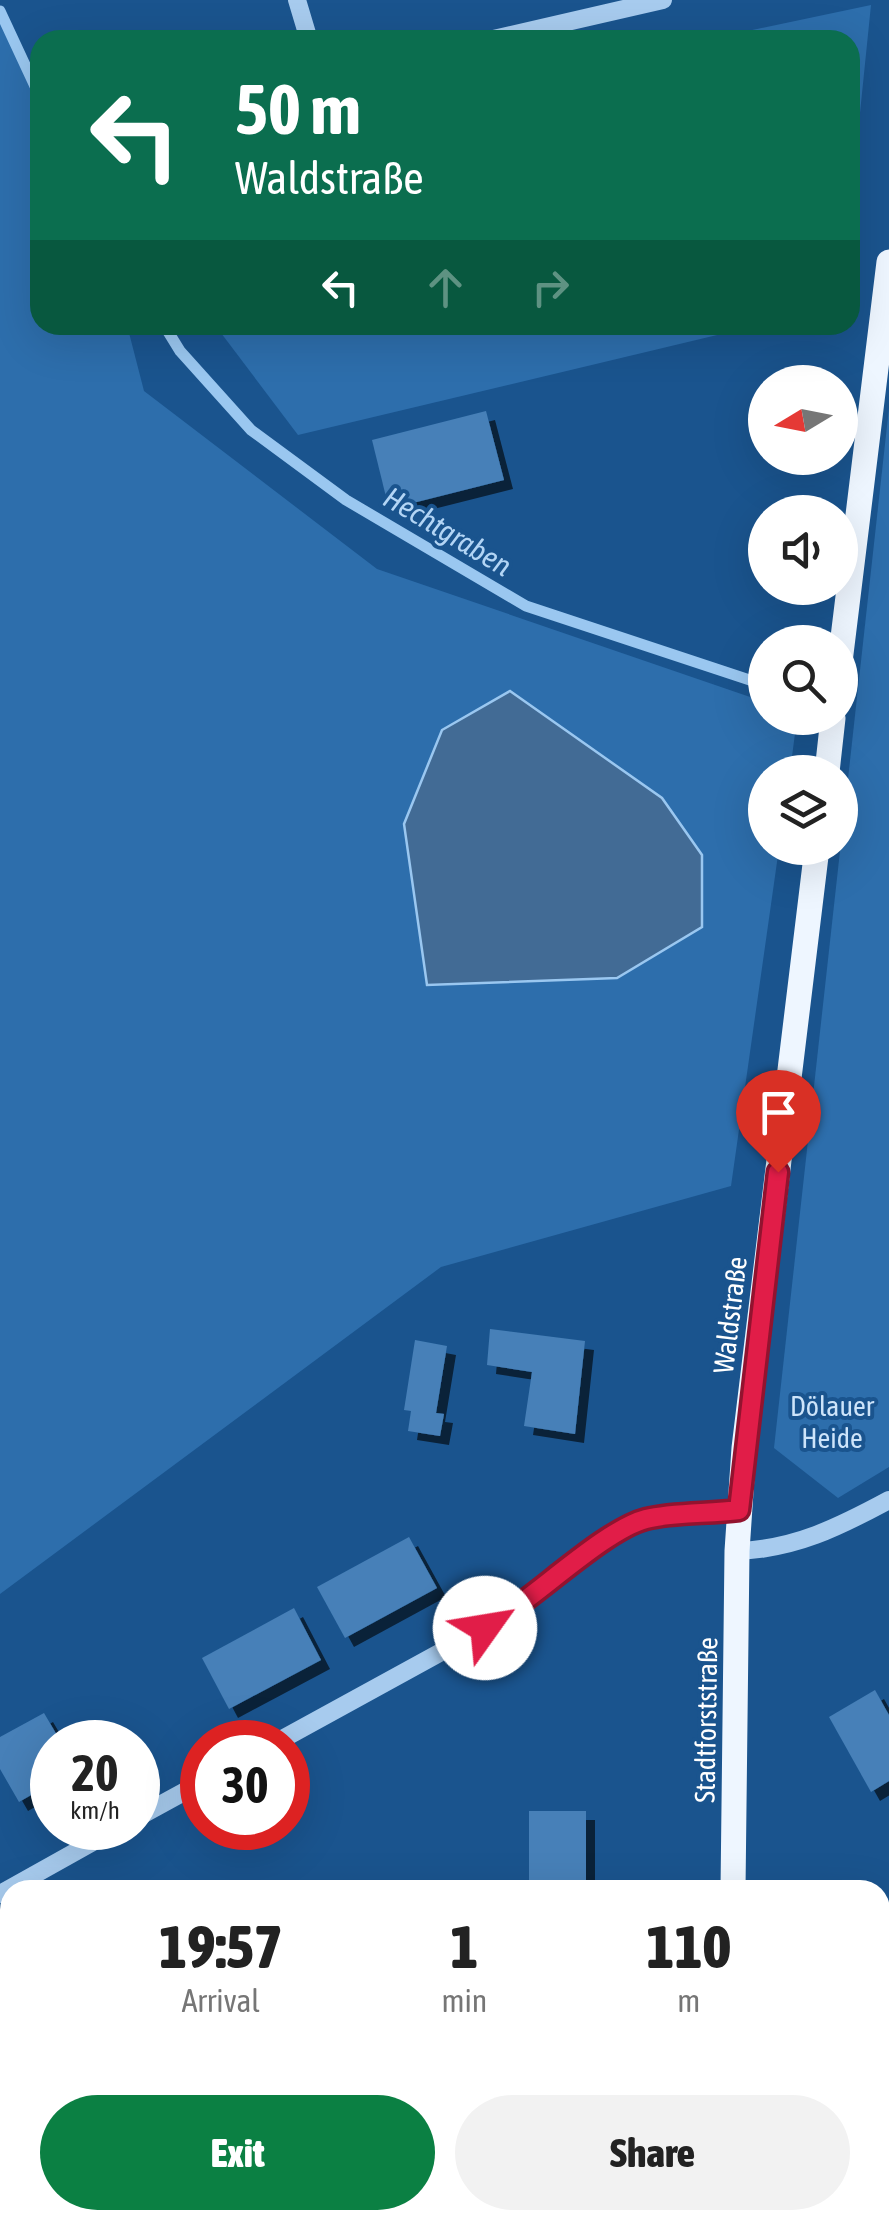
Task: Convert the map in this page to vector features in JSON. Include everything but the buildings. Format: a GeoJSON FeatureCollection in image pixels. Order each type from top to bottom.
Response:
{"type":"FeatureCollection","features":[{"type":"Feature","properties":{"kind":"main road"},"geometry":{"type":"LineString","coordinates":[[845,625],[889,262]]}},
{"type":"Feature","properties":{"kind":"main road","name":"Waldstraße"},"geometry":{"type":"LineString","coordinates":[[737,1552],[816,865]]}},
{"type":"Feature","properties":{"kind":"main road","name":"Stadtforststraße"},"geometry":{"type":"LineString","coordinates":[[733,1880],[737,1552]]}},
{"type":"Feature","properties":{"kind":"street"},"geometry":{"type":"LineString","coordinates":[[297,0],[306,30]]}},
{"type":"Feature","properties":{"kind":"street"},"geometry":{"type":"LineString","coordinates":[[532,30],[663,0]]}},
{"type":"Feature","properties":{"kind":"street"},"geometry":{"type":"LineString","coordinates":[[737,1552],[777,1550],[813,1538],[889,1500]]}},
{"type":"Feature","properties":{"kind":"street"},"geometry":{"type":"LineString","coordinates":[[310,1723],[516,1611],[617,1532],[646,1519],[739,1510]]}},
{"type":"Feature","properties":{"kind":"street"},"geometry":{"type":"LineString","coordinates":[[25,1880],[79,1850]]}},
{"type":"Feature","properties":{"kind":"green space"},"geometry":{"type":"Polygon","coordinates":[[[871,5],[860,113],[860,30],[752,30],[871,5]]]}},
{"type":"Feature","properties":{"kind":"green space"},"geometry":{"type":"Polygon","coordinates":[[[0,14],[30,76],[30,335],[130,335],[144,391],[377,569],[748,696],[748,735],[795,735],[792,755],[748,755],[748,865],[777,865],[731,1186],[441,1267],[0,1594],[0,14]]]}},
{"type":"Feature","properties":{"kind":"green space"},"geometry":{"type":"Polygon","coordinates":[[[223,335],[717,335],[298,435],[223,335]]]}},
{"type":"Feature","properties":{"kind":"green space","name":"Dölauer Heide"},"geometry":{"type":"Polygon","coordinates":[[[889,408],[889,1467],[838,1498],[774,1448],[838,865],[858,865],[858,755],[851,755],[853,735],[858,735],[858,688],[889,408]]]}},
{"type":"Feature","properties":{"kind":"shaded area"},"geometry":{"type":"Polygon","coordinates":[[[510,691],[662,798],[702,855],[702,927],[617,978],[427,985],[404,824],[442,730],[510,691]]]}},
{"type":"Feature","properties":{"kind":"waterway","name":"Hechtgraben"},"geometry":{"type":"LineString","coordinates":[[0,11],[30,76]]}},
{"type":"Feature","properties":{"kind":"waterway","name":"Hechtgraben"},"geometry":{"type":"LineString","coordinates":[[170,335],[251,430],[346,500],[526,606],[748,679]]}},
{"type":"Feature","properties":{"kind":"route"},"geometry":{"type":"LineString","coordinates":[[485,1628],[516,1611],[617,1532],[646,1519],[739,1510],[778,1172]]}}]}
